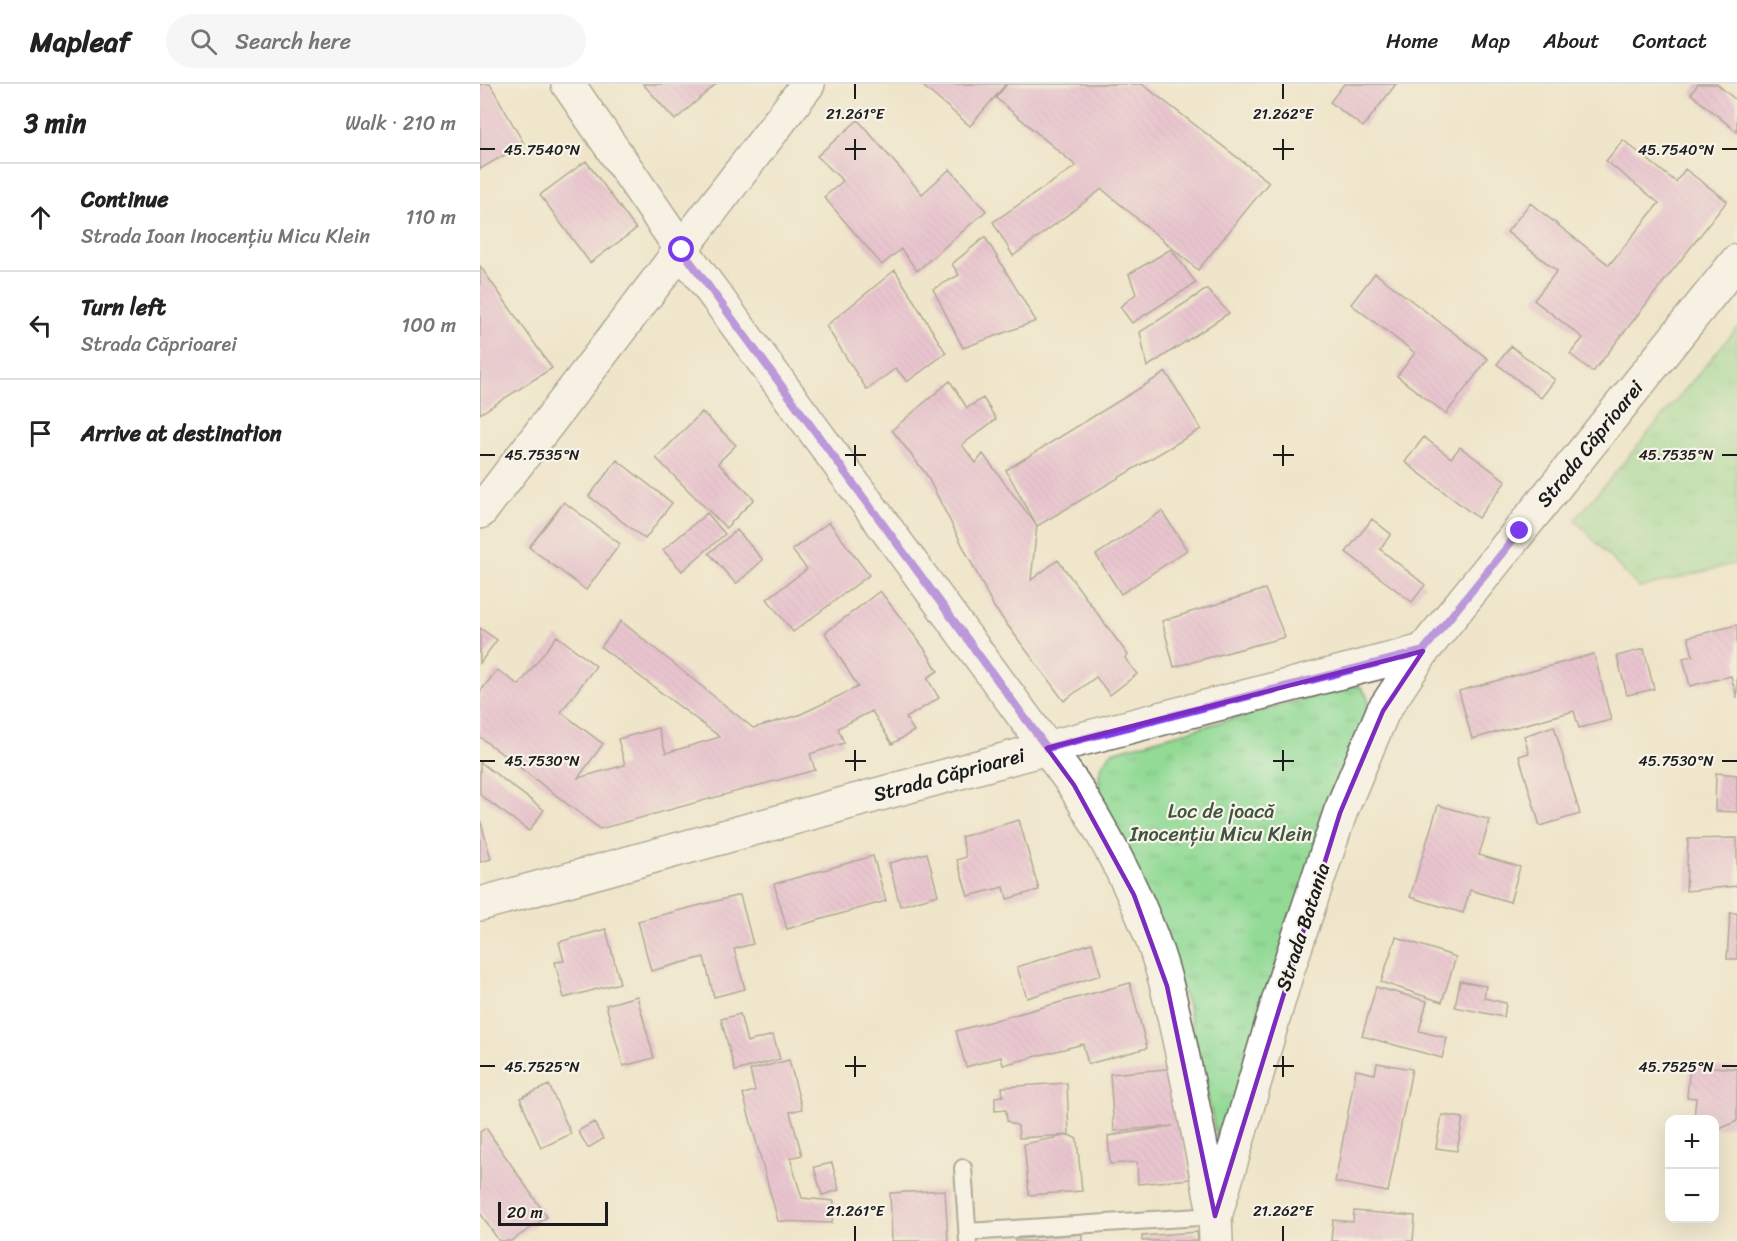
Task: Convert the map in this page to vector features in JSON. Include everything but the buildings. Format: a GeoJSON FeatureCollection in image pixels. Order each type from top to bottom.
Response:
{"type":"FeatureCollection","features":[{"type":"Feature","properties":{"kind":"street"},"geometry":{"type":"LineString","coordinates":[[568,84],[682,250],[1047,748],[1095,820],[1134,894],[1167,986],[1216,1228]]}},
{"type":"Feature","properties":{"kind":"street"},"geometry":{"type":"LineString","coordinates":[[480,512],[808,84]]}},
{"type":"Feature","properties":{"kind":"street","name":"Strada Căprioarei"},"geometry":{"type":"LineString","coordinates":[[480,904],[1047,748],[1423,651],[1737,261]]}},
{"type":"Feature","properties":{"kind":"street","name":"Strada Batania"},"geometry":{"type":"LineString","coordinates":[[1216,1228],[1287,972],[1340,813],[1383,711],[1423,651]]}},
{"type":"Feature","properties":{"kind":"lane"},"geometry":{"type":"LineString","coordinates":[[963,1168],[968,1237],[1216,1228]]}},
{"type":"Feature","properties":{"kind":"highlighted area"},"geometry":{"type":"Polygon","coordinates":[[[1423,651],[1383,711],[1340,813],[1215,1216],[1167,986],[1134,895],[1074,785],[1047,748],[1423,651]]]}},
{"type":"Feature","properties":{"kind":"green space"},"geometry":{"type":"Polygon","coordinates":[[[1737,328],[1737,563],[1639,588],[1575,520],[1737,328]]]}},
{"type":"Feature","properties":{"kind":"green space","name":"Loc de joacă Inocențiu Micu Klein"},"geometry":{"type":"Polygon","coordinates":[[[1352,686],[1361,687],[1368,698],[1368,709],[1219,1148],[1187,1003],[1101,796],[1100,772],[1112,752],[1352,686]]]}},
{"type":"Feature","properties":{"kind":"route"},"geometry":{"type":"LineString","coordinates":[[682,250],[1047,748],[1423,651],[1520,531]]}}]}
